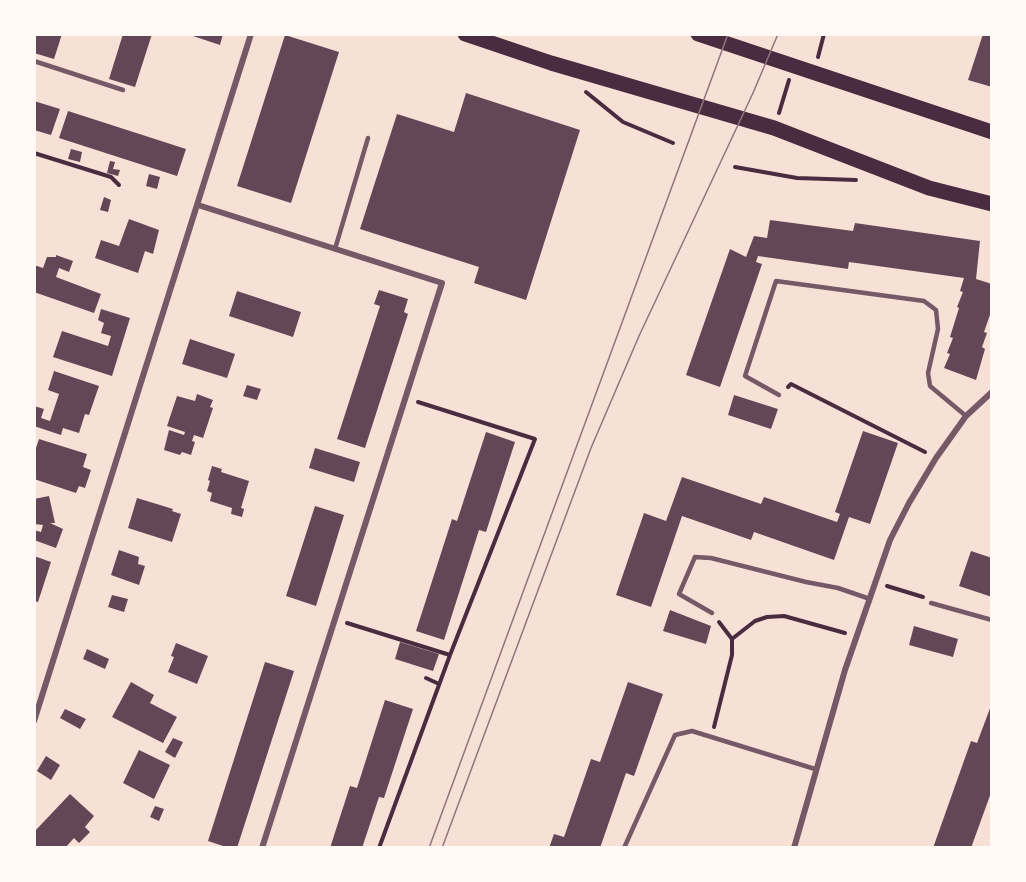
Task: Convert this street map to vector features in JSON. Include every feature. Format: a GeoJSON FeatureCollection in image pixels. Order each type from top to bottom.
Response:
{"type":"FeatureCollection","features":[{"type":"Feature","properties":{"kind":"main road"},"geometry":{"type":"LineString","coordinates":[[465,34],[551,63],[774,128],[929,188],[992,204]]}},
{"type":"Feature","properties":{"kind":"main road"},"geometry":{"type":"LineString","coordinates":[[698,34],[992,132]]}},
{"type":"Feature","properties":{"kind":"street"},"geometry":{"type":"LineString","coordinates":[[34,721],[251,34]]}},
{"type":"Feature","properties":{"kind":"street"},"geometry":{"type":"LineString","coordinates":[[198,205],[442,283],[262,848]]}},
{"type":"Feature","properties":{"kind":"street"},"geometry":{"type":"LineString","coordinates":[[794,848],[857,636],[895,531],[936,458],[966,416],[992,392]]}},
{"type":"Feature","properties":{"kind":"lane"},"geometry":{"type":"LineString","coordinates":[[34,61],[123,90]]}},
{"type":"Feature","properties":{"kind":"lane"},"geometry":{"type":"LineString","coordinates":[[335,249],[368,138]]}},
{"type":"Feature","properties":{"kind":"lane"},"geometry":{"type":"LineString","coordinates":[[779,395],[745,376],[776,281],[924,301],[936,309],[938,329],[928,373],[930,386],[966,416]]}},
{"type":"Feature","properties":{"kind":"lane"},"geometry":{"type":"LineString","coordinates":[[712,613],[679,594],[695,557],[711,558],[838,588],[870,599]]}},
{"type":"Feature","properties":{"kind":"lane"},"geometry":{"type":"LineString","coordinates":[[931,603],[992,620]]}},
{"type":"Feature","properties":{"kind":"lane"},"geometry":{"type":"LineString","coordinates":[[624,848],[675,735],[692,731],[816,769]]}},
{"type":"Feature","properties":{"kind":"path"},"geometry":{"type":"LineString","coordinates":[[813,72],[825,34]]}},
{"type":"Feature","properties":{"kind":"path"},"geometry":{"type":"LineString","coordinates":[[774,128],[793,65]]}},
{"type":"Feature","properties":{"kind":"path"},"geometry":{"type":"LineString","coordinates":[[585,92],[623,122],[673,143]]}},
{"type":"Feature","properties":{"kind":"path"},"geometry":{"type":"LineString","coordinates":[[34,153],[111,177],[119,185]]}},
{"type":"Feature","properties":{"kind":"path"},"geometry":{"type":"LineString","coordinates":[[735,166],[797,178],[862,181]]}},
{"type":"Feature","properties":{"kind":"path"},"geometry":{"type":"LineString","coordinates":[[779,395],[791,384],[936,458]]}},
{"type":"Feature","properties":{"kind":"path"},"geometry":{"type":"LineString","coordinates":[[379,848],[450,655],[535,439],[405,398]]}},
{"type":"Feature","properties":{"kind":"path"},"geometry":{"type":"LineString","coordinates":[[876,583],[924,597],[931,603]]}},
{"type":"Feature","properties":{"kind":"path"},"geometry":{"type":"LineString","coordinates":[[712,613],[732,639],[732,655],[712,737]]}},
{"type":"Feature","properties":{"kind":"path"},"geometry":{"type":"LineString","coordinates":[[732,639],[755,621],[767,616],[784,616],[857,636]]}},
{"type":"Feature","properties":{"kind":"path"},"geometry":{"type":"LineString","coordinates":[[335,619],[450,655]]}},
{"type":"Feature","properties":{"kind":"path"},"geometry":{"type":"LineString","coordinates":[[426,678],[439,684]]}},
{"type":"Feature","properties":{"kind":"building"},"geometry":{"type":"Polygon","coordinates":[[[34,34],[62,34],[54,59],[34,53],[34,34]]]}},
{"type":"Feature","properties":{"kind":"building"},"geometry":{"type":"Polygon","coordinates":[[[123,34],[152,34],[135,87],[109,79],[123,34]]]}},
{"type":"Feature","properties":{"kind":"building"},"geometry":{"type":"Polygon","coordinates":[[[187,34],[223,34],[220,45],[187,34]]]}},
{"type":"Feature","properties":{"kind":"building"},"geometry":{"type":"Polygon","coordinates":[[[983,34],[992,34],[992,87],[968,80],[983,34]]]}},
{"type":"Feature","properties":{"kind":"building"},"geometry":{"type":"Polygon","coordinates":[[[285,35],[339,52],[291,203],[237,186],[285,35]]]}},
{"type":"Feature","properties":{"kind":"building"},"geometry":{"type":"Polygon","coordinates":[[[466,93],[580,130],[526,300],[474,283],[479,267],[360,229],[397,114],[454,132],[466,93]]]}},
{"type":"Feature","properties":{"kind":"building"},"geometry":{"type":"Polygon","coordinates":[[[34,101],[60,109],[51,135],[34,130],[34,101]]]}},
{"type":"Feature","properties":{"kind":"building"},"geometry":{"type":"Polygon","coordinates":[[[68,111],[186,149],[177,176],[59,138],[68,111]]]}},
{"type":"Feature","properties":{"kind":"building"},"geometry":{"type":"Polygon","coordinates":[[[71,149],[82,152],[80,162],[68,159],[71,149]]]}},
{"type":"Feature","properties":{"kind":"building"},"geometry":{"type":"Polygon","coordinates":[[[110,161],[115,162],[113,169],[120,170],[118,176],[107,173],[110,161]]]}},
{"type":"Feature","properties":{"kind":"building"},"geometry":{"type":"Polygon","coordinates":[[[149,174],[160,177],[157,189],[146,186],[149,174]]]}},
{"type":"Feature","properties":{"kind":"building"},"geometry":{"type":"Polygon","coordinates":[[[104,197],[111,200],[108,212],[100,210],[104,197]]]}},
{"type":"Feature","properties":{"kind":"building"},"geometry":{"type":"Polygon","coordinates":[[[129,219],[159,230],[153,254],[145,251],[138,273],[95,258],[101,240],[119,246],[129,219]]]}},
{"type":"Feature","properties":{"kind":"building"},"geometry":{"type":"Polygon","coordinates":[[[770,220],[853,231],[855,223],[980,241],[976,279],[992,284],[992,309],[984,332],[987,333],[982,347],[985,349],[976,380],[944,368],[950,354],[947,353],[953,338],[950,337],[963,292],[960,291],[964,278],[849,262],[848,269],[758,256],[756,262],[762,264],[720,387],[686,375],[730,249],[746,257],[754,236],[767,238],[770,220]]]}},
{"type":"Feature","properties":{"kind":"building"},"geometry":{"type":"Polygon","coordinates":[[[56,255],[73,261],[69,272],[59,268],[56,277],[101,294],[94,313],[34,292],[34,265],[43,268],[47,257],[56,257],[56,255]]]}},
{"type":"Feature","properties":{"kind":"building"},"geometry":{"type":"Polygon","coordinates":[[[379,290],[408,299],[404,312],[408,314],[365,448],[337,439],[380,306],[374,304],[379,290]]]}},
{"type":"Feature","properties":{"kind":"building"},"geometry":{"type":"Polygon","coordinates":[[[237,291],[301,312],[293,337],[229,316],[237,291]]]}},
{"type":"Feature","properties":{"kind":"building"},"geometry":{"type":"Polygon","coordinates":[[[101,309],[130,318],[112,376],[53,357],[62,331],[108,346],[111,336],[101,333],[104,323],[98,320],[101,309]]]}},
{"type":"Feature","properties":{"kind":"building"},"geometry":{"type":"Polygon","coordinates":[[[190,339],[235,354],[227,378],[182,364],[190,339]]]}},
{"type":"Feature","properties":{"kind":"building"},"geometry":{"type":"Polygon","coordinates":[[[54,371],[99,386],[89,415],[85,414],[79,433],[63,428],[61,435],[34,426],[34,406],[44,409],[41,418],[50,421],[59,394],[48,390],[54,371]]]}},
{"type":"Feature","properties":{"kind":"building"},"geometry":{"type":"Polygon","coordinates":[[[247,385],[261,389],[257,400],[243,396],[247,385]]]}},
{"type":"Feature","properties":{"kind":"building"},"geometry":{"type":"Polygon","coordinates":[[[197,394],[213,400],[210,407],[213,408],[203,438],[194,435],[192,441],[195,442],[191,455],[182,452],[180,455],[164,450],[169,430],[184,435],[185,432],[167,426],[177,396],[195,401],[197,394]]]}},
{"type":"Feature","properties":{"kind":"building"},"geometry":{"type":"Polygon","coordinates":[[[734,395],[778,409],[771,429],[728,415],[734,395]]]}},
{"type":"Feature","properties":{"kind":"building"},"geometry":{"type":"Polygon","coordinates":[[[863,431],[898,443],[870,524],[849,517],[834,560],[754,532],[751,540],[682,516],[651,607],[616,595],[644,513],[666,521],[682,477],[761,504],[764,497],[837,522],[840,514],[835,512],[863,431]]]}},
{"type":"Feature","properties":{"kind":"building"},"geometry":{"type":"Polygon","coordinates":[[[486,432],[515,442],[486,532],[479,530],[444,640],[416,631],[452,519],[457,521],[486,432]]]}},
{"type":"Feature","properties":{"kind":"building"},"geometry":{"type":"Polygon","coordinates":[[[39,439],[87,454],[83,467],[91,470],[85,488],[79,486],[76,493],[34,479],[34,454],[39,439]]]}},
{"type":"Feature","properties":{"kind":"building"},"geometry":{"type":"Polygon","coordinates":[[[315,448],[360,462],[354,482],[309,468],[315,448]]]}},
{"type":"Feature","properties":{"kind":"building"},"geometry":{"type":"Polygon","coordinates":[[[212,466],[222,469],[221,472],[249,481],[241,508],[244,509],[242,517],[231,514],[232,508],[210,501],[212,493],[207,491],[212,466]]]}},
{"type":"Feature","properties":{"kind":"building"},"geometry":{"type":"Polygon","coordinates":[[[49,496],[55,523],[50,523],[63,529],[56,548],[34,540],[34,530],[41,532],[43,525],[34,524],[34,499],[49,496]]]}},
{"type":"Feature","properties":{"kind":"building"},"geometry":{"type":"Polygon","coordinates":[[[137,498],[173,509],[172,511],[181,514],[172,542],[128,528],[137,498]]]}},
{"type":"Feature","properties":{"kind":"building"},"geometry":{"type":"Polygon","coordinates":[[[315,506],[344,515],[316,606],[286,596],[315,506]]]}},
{"type":"Feature","properties":{"kind":"building"},"geometry":{"type":"Polygon","coordinates":[[[119,550],[139,557],[138,564],[145,566],[139,585],[111,575],[119,550]]]}},
{"type":"Feature","properties":{"kind":"building"},"geometry":{"type":"Polygon","coordinates":[[[971,551],[992,558],[992,597],[959,586],[971,551]]]}},
{"type":"Feature","properties":{"kind":"building"},"geometry":{"type":"Polygon","coordinates":[[[34,556],[51,562],[38,602],[34,601],[34,556]]]}},
{"type":"Feature","properties":{"kind":"building"},"geometry":{"type":"Polygon","coordinates":[[[112,595],[128,599],[124,612],[108,607],[112,595]]]}},
{"type":"Feature","properties":{"kind":"building"},"geometry":{"type":"Polygon","coordinates":[[[670,610],[711,626],[706,644],[663,631],[670,610]]]}},
{"type":"Feature","properties":{"kind":"building"},"geometry":{"type":"Polygon","coordinates":[[[914,626],[958,639],[953,657],[909,645],[914,626]]]}},
{"type":"Feature","properties":{"kind":"building"},"geometry":{"type":"Polygon","coordinates":[[[400,642],[439,654],[433,671],[395,659],[400,642]]]}},
{"type":"Feature","properties":{"kind":"building"},"geometry":{"type":"Polygon","coordinates":[[[176,643],[208,656],[197,684],[168,672],[176,643]]]}},
{"type":"Feature","properties":{"kind":"building"},"geometry":{"type":"Polygon","coordinates":[[[87,649],[109,659],[105,669],[83,659],[87,649]]]}},
{"type":"Feature","properties":{"kind":"building"},"geometry":{"type":"Polygon","coordinates":[[[265,662],[294,671],[237,848],[229,848],[208,841],[265,662]]]}},
{"type":"Feature","properties":{"kind":"building"},"geometry":{"type":"Polygon","coordinates":[[[131,682],[154,695],[150,703],[177,717],[163,743],[112,717],[131,682]]]}},
{"type":"Feature","properties":{"kind":"building"},"geometry":{"type":"Polygon","coordinates":[[[628,682],[663,694],[634,776],[626,773],[600,848],[549,848],[554,834],[564,837],[591,759],[600,762],[628,682]]]}},
{"type":"Feature","properties":{"kind":"building"},"geometry":{"type":"Polygon","coordinates":[[[385,700],[413,709],[384,798],[379,797],[362,848],[330,848],[350,786],[357,788],[385,700]]]}},
{"type":"Feature","properties":{"kind":"building"},"geometry":{"type":"Polygon","coordinates":[[[992,703],[992,790],[971,848],[933,848],[971,741],[977,743],[992,703]]]}},
{"type":"Feature","properties":{"kind":"building"},"geometry":{"type":"Polygon","coordinates":[[[65,709],[86,719],[80,729],[60,718],[65,709]]]}},
{"type":"Feature","properties":{"kind":"building"},"geometry":{"type":"Polygon","coordinates":[[[173,738],[183,742],[175,758],[165,752],[173,738]]]}},
{"type":"Feature","properties":{"kind":"building"},"geometry":{"type":"Polygon","coordinates":[[[139,750],[170,765],[154,799],[123,783],[139,750]]]}},
{"type":"Feature","properties":{"kind":"building"},"geometry":{"type":"Polygon","coordinates":[[[46,756],[60,765],[51,780],[37,771],[46,756]]]}},
{"type":"Feature","properties":{"kind":"building"},"geometry":{"type":"Polygon","coordinates":[[[70,794],[94,816],[85,827],[90,832],[79,843],[74,838],[65,848],[34,848],[34,832],[70,794]]]}},
{"type":"Feature","properties":{"kind":"building"},"geometry":{"type":"Polygon","coordinates":[[[155,806],[164,809],[159,821],[150,817],[155,806]]]}},
{"type":"Feature","properties":{"kind":"tram line"},"geometry":{"type":"LineString","coordinates":[[429,848],[728,34]]}},
{"type":"Feature","properties":{"kind":"tram line"},"geometry":{"type":"LineString","coordinates":[[442,848],[591,448],[639,336],[753,93],[778,34]]}}]}
